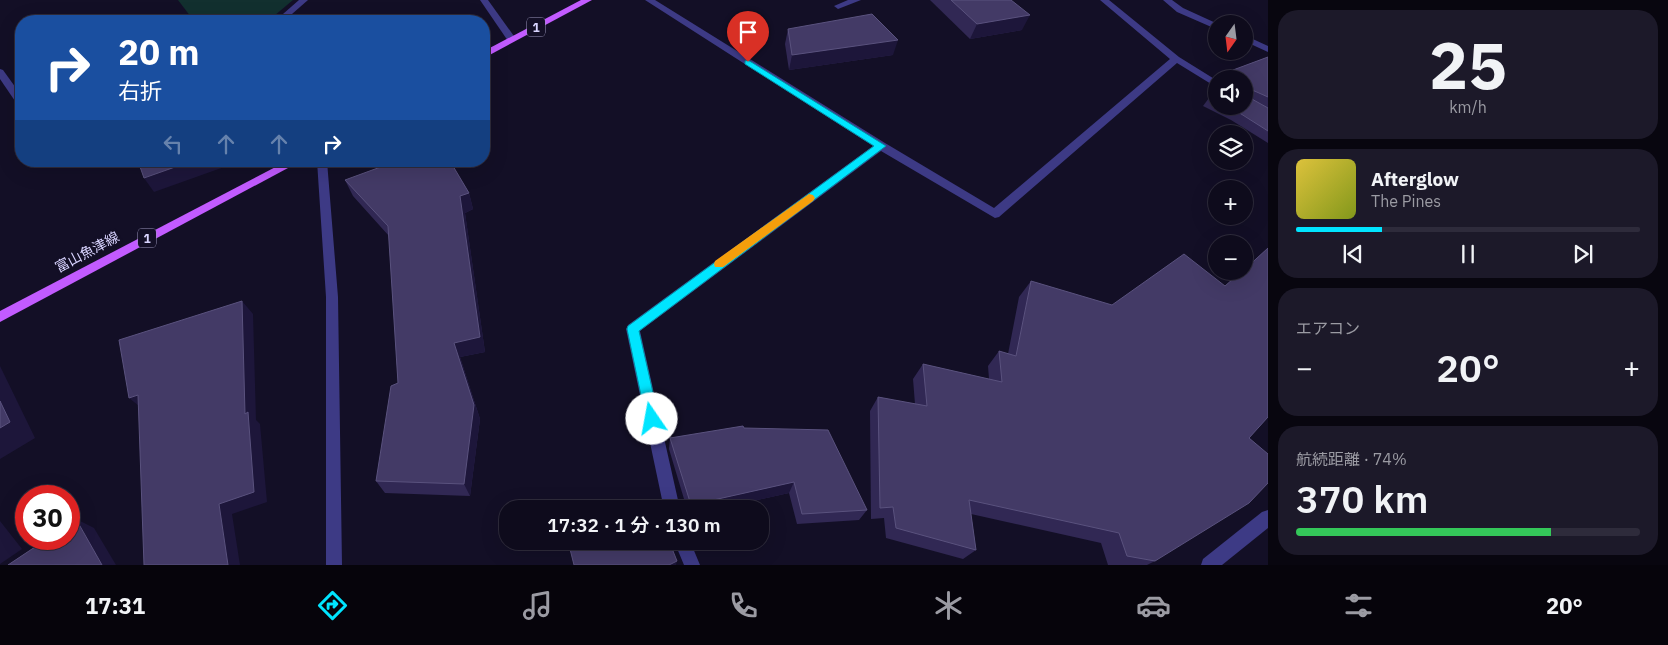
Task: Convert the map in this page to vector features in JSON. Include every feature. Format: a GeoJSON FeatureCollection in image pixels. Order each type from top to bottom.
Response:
{"type":"FeatureCollection","features":[{"type":"Feature","properties":{"kind":"main road","name":"1"},"geometry":{"type":"LineString","coordinates":[[490,51],[588,0]]}},
{"type":"Feature","properties":{"kind":"main road","name":"富山魚津線"},"geometry":{"type":"LineString","coordinates":[[0,317],[285,167]]}},
{"type":"Feature","properties":{"kind":"street"},"geometry":{"type":"LineString","coordinates":[[286,15],[304,0]]}},
{"type":"Feature","properties":{"kind":"street"},"geometry":{"type":"LineString","coordinates":[[484,0],[511,39]]}},
{"type":"Feature","properties":{"kind":"street"},"geometry":{"type":"LineString","coordinates":[[649,0],[881,146],[995,214],[1176,59]]}},
{"type":"Feature","properties":{"kind":"street"},"geometry":{"type":"LineString","coordinates":[[838,6],[856,0]]}},
{"type":"Feature","properties":{"kind":"street"},"geometry":{"type":"LineString","coordinates":[[1104,0],[1176,59],[1208,79]]}},
{"type":"Feature","properties":{"kind":"street"},"geometry":{"type":"LineString","coordinates":[[1167,0],[1180,10],[1208,22]]}},
{"type":"Feature","properties":{"kind":"street"},"geometry":{"type":"LineString","coordinates":[[1253,42],[1268,49]]}},
{"type":"Feature","properties":{"kind":"street"},"geometry":{"type":"LineString","coordinates":[[0,72],[15,93]]}},
{"type":"Feature","properties":{"kind":"street"},"geometry":{"type":"LineString","coordinates":[[670,500],[633,329],[881,146]]}},
{"type":"Feature","properties":{"kind":"street"},"geometry":{"type":"LineString","coordinates":[[322,167],[332,297],[334,565]]}},
{"type":"Feature","properties":{"kind":"street"},"geometry":{"type":"LineString","coordinates":[[1209,565],[1268,518]]}},
{"type":"Feature","properties":{"kind":"street"},"geometry":{"type":"LineString","coordinates":[[686,550],[692,565]]}},
{"type":"Feature","properties":{"kind":"green space"},"geometry":{"type":"Polygon","coordinates":[[[178,0],[293,0],[275,15],[189,15],[178,0]]]}},
{"type":"Feature","properties":{"kind":"building"},"geometry":{"type":"Polygon","coordinates":[[[951,0],[1011,0],[1030,15],[977,24],[951,0]]]}},
{"type":"Feature","properties":{"kind":"building"},"geometry":{"type":"Polygon","coordinates":[[[872,14],[898,40],[792,55],[788,29],[872,14]]]}},
{"type":"Feature","properties":{"kind":"building"},"geometry":{"type":"Polygon","coordinates":[[[1268,57],[1268,97],[1253,90],[1253,70],[1233,70],[1268,57]]]}},
{"type":"Feature","properties":{"kind":"building"},"geometry":{"type":"Polygon","coordinates":[[[1253,100],[1268,108],[1268,131],[1243,115],[1253,115],[1253,100]]]}},
{"type":"Feature","properties":{"kind":"building"},"geometry":{"type":"Polygon","coordinates":[[[140,167],[175,167],[144,178],[140,167]]]}},
{"type":"Feature","properties":{"kind":"building"},"geometry":{"type":"Polygon","coordinates":[[[381,167],[454,167],[469,193],[460,196],[480,337],[454,343],[474,405],[464,484],[376,481],[391,386],[398,383],[388,226],[345,180],[381,167]]]}},
{"type":"Feature","properties":{"kind":"building"},"geometry":{"type":"Polygon","coordinates":[[[1268,248],[1268,417],[1249,438],[1268,454],[1268,483],[1249,503],[1155,561],[1127,556],[1119,533],[969,500],[976,550],[896,528],[893,507],[880,508],[878,397],[927,406],[923,364],[1002,382],[999,351],[1016,356],[1031,281],[1112,305],[1184,254],[1208,273],[1208,280],[1217,280],[1225,286],[1232,280],[1253,280],[1253,262],[1268,248]]]}},
{"type":"Feature","properties":{"kind":"building"},"geometry":{"type":"Polygon","coordinates":[[[242,301],[245,414],[248,412],[254,492],[219,504],[228,565],[144,565],[138,395],[129,398],[119,340],[242,301]]]}},
{"type":"Feature","properties":{"kind":"building"},"geometry":{"type":"Polygon","coordinates":[[[0,401],[10,422],[0,428],[0,401]]]}},
{"type":"Feature","properties":{"kind":"building"},"geometry":{"type":"Polygon","coordinates":[[[743,426],[744,428],[828,430],[867,510],[802,514],[794,482],[713,500],[689,500],[670,438],[743,426]]]}},
{"type":"Feature","properties":{"kind":"building"},"geometry":{"type":"Polygon","coordinates":[[[80,526],[102,565],[8,565],[30,550],[80,550],[80,526]]]}},
{"type":"Feature","properties":{"kind":"building"},"geometry":{"type":"Polygon","coordinates":[[[570,550],[673,550],[677,561],[669,565],[574,565],[570,550]]]}},
{"type":"Feature","properties":{"kind":"slow traffic"},"geometry":{"type":"LineString","coordinates":[[719,264],[809,198]]}},
{"type":"Feature","properties":{"kind":"route"},"geometry":{"type":"LineString","coordinates":[[652,419],[633,329],[881,146],[748,62]]}}]}
